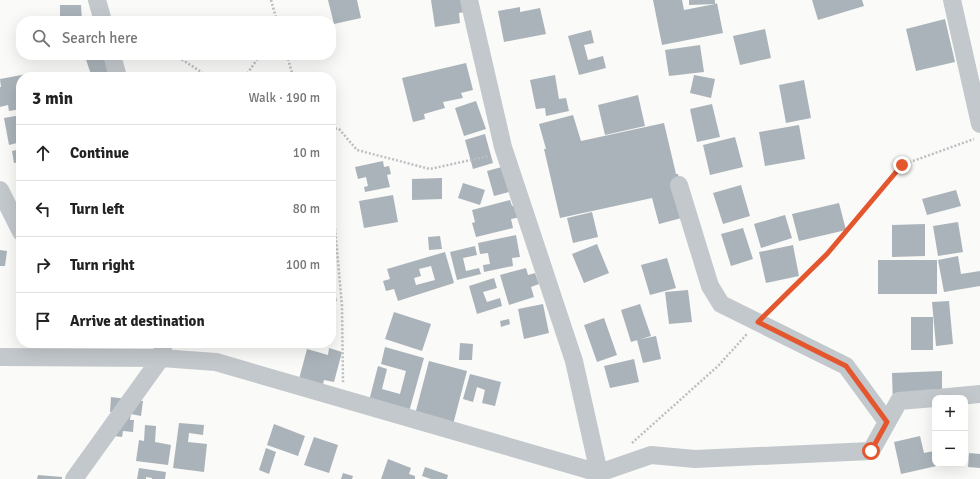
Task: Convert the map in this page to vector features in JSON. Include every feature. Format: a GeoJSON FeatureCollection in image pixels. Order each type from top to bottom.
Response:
{"type":"FeatureCollection","features":[{"type":"Feature","properties":{"kind":"street"},"geometry":{"type":"LineString","coordinates":[[97,0],[102,16]]}},
{"type":"Feature","properties":{"kind":"street"},"geometry":{"type":"LineString","coordinates":[[468,0],[505,152],[574,361],[599,473]]}},
{"type":"Feature","properties":{"kind":"street"},"geometry":{"type":"LineString","coordinates":[[952,0],[980,124]]}},
{"type":"Feature","properties":{"kind":"street"},"geometry":{"type":"LineString","coordinates":[[113,60],[117,72]]}},
{"type":"Feature","properties":{"kind":"street"},"geometry":{"type":"LineString","coordinates":[[679,185],[710,286],[722,304],[846,366],[887,422]]}},
{"type":"Feature","properties":{"kind":"street"},"geometry":{"type":"LineString","coordinates":[[0,190],[16,222]]}},
{"type":"Feature","properties":{"kind":"street"},"geometry":{"type":"LineString","coordinates":[[0,357],[81,348],[163,350],[216,362],[599,473],[651,455],[695,458],[871,451],[899,402],[932,398]]}},
{"type":"Feature","properties":{"kind":"street"},"geometry":{"type":"LineString","coordinates":[[74,479],[163,350]]}},
{"type":"Feature","properties":{"kind":"street"},"geometry":{"type":"LineString","coordinates":[[968,395],[980,394]]}},
{"type":"Feature","properties":{"kind":"path"},"geometry":{"type":"LineString","coordinates":[[271,0],[276,16]]}},
{"type":"Feature","properties":{"kind":"path"},"geometry":{"type":"LineString","coordinates":[[183,60],[201,72]]}},
{"type":"Feature","properties":{"kind":"path"},"geometry":{"type":"LineString","coordinates":[[248,72],[257,60]]}},
{"type":"Feature","properties":{"kind":"path"},"geometry":{"type":"LineString","coordinates":[[288,60],[292,72]]}},
{"type":"Feature","properties":{"kind":"path"},"geometry":{"type":"LineString","coordinates":[[336,129],[339,129],[357,150],[430,169],[505,152]]}},
{"type":"Feature","properties":{"kind":"path"},"geometry":{"type":"LineString","coordinates":[[628,448],[718,366],[758,322],[827,254],[902,165],[980,137]]}},
{"type":"Feature","properties":{"kind":"path"},"geometry":{"type":"LineString","coordinates":[[336,239],[342,306],[343,399]]}},
{"type":"Feature","properties":{"kind":"building"},"geometry":{"type":"Polygon","coordinates":[[[328,0],[357,0],[361,18],[336,24],[336,16],[332,16],[328,0]]]}},
{"type":"Feature","properties":{"kind":"building"},"geometry":{"type":"Polygon","coordinates":[[[431,0],[462,0],[464,12],[459,13],[460,23],[435,27],[431,0]]]}},
{"type":"Feature","properties":{"kind":"building"},"geometry":{"type":"Polygon","coordinates":[[[653,0],[682,0],[684,10],[717,3],[723,33],[662,45],[653,0]]]}},
{"type":"Feature","properties":{"kind":"building"},"geometry":{"type":"Polygon","coordinates":[[[689,0],[715,0],[715,4],[689,5],[689,0]]]}},
{"type":"Feature","properties":{"kind":"building"},"geometry":{"type":"Polygon","coordinates":[[[812,0],[862,0],[864,6],[818,20],[812,0]]]}},
{"type":"Feature","properties":{"kind":"building"},"geometry":{"type":"Polygon","coordinates":[[[60,5],[81,5],[82,16],[60,16],[60,5]]]}},
{"type":"Feature","properties":{"kind":"building"},"geometry":{"type":"Polygon","coordinates":[[[520,7],[520,12],[540,8],[546,34],[504,42],[498,11],[520,7]]]}},
{"type":"Feature","properties":{"kind":"building"},"geometry":{"type":"Polygon","coordinates":[[[945,19],[955,62],[916,71],[906,29],[945,19]]]}},
{"type":"Feature","properties":{"kind":"building"},"geometry":{"type":"Polygon","coordinates":[[[765,29],[771,58],[740,65],[733,36],[765,29]]]}},
{"type":"Feature","properties":{"kind":"building"},"geometry":{"type":"Polygon","coordinates":[[[591,30],[594,43],[584,45],[588,60],[603,56],[606,68],[579,75],[568,36],[591,30]]]}},
{"type":"Feature","properties":{"kind":"building"},"geometry":{"type":"Polygon","coordinates":[[[700,45],[704,72],[669,76],[665,50],[700,45]]]}},
{"type":"Feature","properties":{"kind":"building"},"geometry":{"type":"Polygon","coordinates":[[[86,60],[114,60],[117,72],[90,72],[86,60]]]}},
{"type":"Feature","properties":{"kind":"building"},"geometry":{"type":"Polygon","coordinates":[[[466,63],[473,90],[461,93],[463,98],[443,102],[445,108],[424,114],[425,119],[413,122],[402,78],[466,63]]]}},
{"type":"Feature","properties":{"kind":"building"},"geometry":{"type":"Polygon","coordinates":[[[555,75],[559,99],[566,98],[569,111],[546,116],[545,108],[536,109],[530,80],[555,75]]]}},
{"type":"Feature","properties":{"kind":"building"},"geometry":{"type":"Polygon","coordinates":[[[694,75],[715,79],[711,98],[690,93],[694,75]]]}},
{"type":"Feature","properties":{"kind":"building"},"geometry":{"type":"Polygon","coordinates":[[[16,76],[16,110],[9,111],[8,105],[0,107],[0,79],[16,76]]]}},
{"type":"Feature","properties":{"kind":"building"},"geometry":{"type":"Polygon","coordinates":[[[804,80],[811,118],[786,123],[779,85],[804,80]]]}},
{"type":"Feature","properties":{"kind":"building"},"geometry":{"type":"Polygon","coordinates":[[[638,95],[645,126],[605,135],[598,105],[638,95]]]}},
{"type":"Feature","properties":{"kind":"building"},"geometry":{"type":"Polygon","coordinates":[[[476,101],[486,129],[464,136],[455,108],[476,101]]]}},
{"type":"Feature","properties":{"kind":"building"},"geometry":{"type":"Polygon","coordinates":[[[712,104],[720,137],[697,142],[690,109],[712,104]]]}},
{"type":"Feature","properties":{"kind":"building"},"geometry":{"type":"Polygon","coordinates":[[[573,115],[581,141],[664,123],[676,174],[678,174],[689,216],[659,224],[652,198],[560,218],[544,149],[546,149],[539,124],[573,115]]]}},
{"type":"Feature","properties":{"kind":"building"},"geometry":{"type":"Polygon","coordinates":[[[16,116],[16,143],[9,145],[4,118],[16,116]]]}},
{"type":"Feature","properties":{"kind":"building"},"geometry":{"type":"Polygon","coordinates":[[[799,125],[805,159],[765,166],[759,132],[799,125]]]}},
{"type":"Feature","properties":{"kind":"building"},"geometry":{"type":"Polygon","coordinates":[[[485,134],[493,163],[473,169],[465,140],[485,134]]]}},
{"type":"Feature","properties":{"kind":"building"},"geometry":{"type":"Polygon","coordinates":[[[735,137],[743,167],[710,175],[703,145],[735,137]]]}},
{"type":"Feature","properties":{"kind":"building"},"geometry":{"type":"Polygon","coordinates":[[[16,150],[16,163],[14,163],[12,151],[16,150]]]}},
{"type":"Feature","properties":{"kind":"building"},"geometry":{"type":"Polygon","coordinates":[[[383,161],[384,167],[389,166],[391,174],[387,175],[390,187],[365,192],[364,187],[368,186],[366,177],[358,179],[355,167],[383,161]]]}},
{"type":"Feature","properties":{"kind":"building"},"geometry":{"type":"Polygon","coordinates":[[[513,164],[520,189],[494,196],[487,171],[513,164]]]}},
{"type":"Feature","properties":{"kind":"building"},"geometry":{"type":"Polygon","coordinates":[[[442,178],[442,199],[412,200],[412,179],[442,178]]]}},
{"type":"Feature","properties":{"kind":"building"},"geometry":{"type":"Polygon","coordinates":[[[463,183],[485,190],[480,205],[458,198],[463,183]]]}},
{"type":"Feature","properties":{"kind":"building"},"geometry":{"type":"Polygon","coordinates":[[[741,185],[750,216],[723,224],[713,193],[741,185]]]}},
{"type":"Feature","properties":{"kind":"building"},"geometry":{"type":"Polygon","coordinates":[[[956,190],[961,206],[927,215],[922,199],[956,190]]]}},
{"type":"Feature","properties":{"kind":"building"},"geometry":{"type":"Polygon","coordinates":[[[393,195],[398,222],[364,228],[359,201],[393,195]]]}},
{"type":"Feature","properties":{"kind":"building"},"geometry":{"type":"Polygon","coordinates":[[[510,200],[512,206],[517,205],[521,217],[511,219],[513,228],[476,237],[472,223],[475,222],[472,210],[510,200]]]}},
{"type":"Feature","properties":{"kind":"building"},"geometry":{"type":"Polygon","coordinates":[[[839,203],[846,230],[799,241],[792,214],[839,203]]]}},
{"type":"Feature","properties":{"kind":"building"},"geometry":{"type":"Polygon","coordinates":[[[592,212],[598,237],[573,243],[567,218],[592,212]]]}},
{"type":"Feature","properties":{"kind":"building"},"geometry":{"type":"Polygon","coordinates":[[[785,215],[792,238],[761,248],[754,224],[785,215]]]}},
{"type":"Feature","properties":{"kind":"building"},"geometry":{"type":"Polygon","coordinates":[[[958,222],[963,252],[938,256],[933,226],[958,222]]]}},
{"type":"Feature","properties":{"kind":"building"},"geometry":{"type":"Polygon","coordinates":[[[925,224],[925,256],[892,257],[892,225],[925,224]]]}},
{"type":"Feature","properties":{"kind":"building"},"geometry":{"type":"Polygon","coordinates":[[[743,228],[753,259],[731,266],[721,234],[743,228]]]}},
{"type":"Feature","properties":{"kind":"building"},"geometry":{"type":"Polygon","coordinates":[[[516,235],[520,257],[512,258],[513,266],[484,272],[483,265],[490,264],[488,253],[480,254],[478,243],[516,235]]]}},
{"type":"Feature","properties":{"kind":"building"},"geometry":{"type":"Polygon","coordinates":[[[440,236],[442,249],[429,250],[428,237],[440,236]]]}},
{"type":"Feature","properties":{"kind":"building"},"geometry":{"type":"Polygon","coordinates":[[[597,244],[609,273],[584,283],[572,254],[597,244]]]}},
{"type":"Feature","properties":{"kind":"building"},"geometry":{"type":"Polygon","coordinates":[[[793,245],[799,276],[766,283],[759,252],[793,245]]]}},
{"type":"Feature","properties":{"kind":"building"},"geometry":{"type":"Polygon","coordinates":[[[475,246],[477,255],[463,258],[466,271],[479,268],[481,274],[457,280],[450,252],[475,246]]]}},
{"type":"Feature","properties":{"kind":"building"},"geometry":{"type":"Polygon","coordinates":[[[0,250],[7,251],[5,266],[0,266],[0,250]]]}},
{"type":"Feature","properties":{"kind":"building"},"geometry":{"type":"Polygon","coordinates":[[[445,252],[454,283],[398,301],[394,289],[386,291],[383,281],[390,279],[387,269],[445,252]],[[431,266],[419,269],[421,276],[414,278],[416,285],[435,280],[431,266]]]}},
{"type":"Feature","properties":{"kind":"building"},"geometry":{"type":"Polygon","coordinates":[[[958,256],[961,274],[980,271],[980,286],[944,292],[938,260],[958,256]]]}},
{"type":"Feature","properties":{"kind":"building"},"geometry":{"type":"Polygon","coordinates":[[[667,258],[676,288],[650,295],[641,265],[667,258]]]}},
{"type":"Feature","properties":{"kind":"building"},"geometry":{"type":"Polygon","coordinates":[[[878,260],[937,260],[937,294],[878,294],[878,260]]]}},
{"type":"Feature","properties":{"kind":"building"},"geometry":{"type":"Polygon","coordinates":[[[526,268],[528,275],[535,273],[539,284],[531,287],[534,297],[509,305],[500,275],[526,268]]]}},
{"type":"Feature","properties":{"kind":"building"},"geometry":{"type":"Polygon","coordinates":[[[494,278],[497,288],[483,292],[487,302],[500,298],[502,306],[477,314],[469,286],[494,278]]]}},
{"type":"Feature","properties":{"kind":"building"},"geometry":{"type":"Polygon","coordinates":[[[688,290],[692,322],[669,324],[665,292],[688,290]]]}},
{"type":"Feature","properties":{"kind":"building"},"geometry":{"type":"Polygon","coordinates":[[[949,301],[953,344],[936,346],[932,302],[949,301]]]}},
{"type":"Feature","properties":{"kind":"building"},"geometry":{"type":"Polygon","coordinates":[[[543,304],[549,333],[524,339],[518,309],[543,304]]]}},
{"type":"Feature","properties":{"kind":"building"},"geometry":{"type":"Polygon","coordinates":[[[640,304],[651,336],[631,342],[621,310],[640,304]]]}},
{"type":"Feature","properties":{"kind":"building"},"geometry":{"type":"Polygon","coordinates":[[[394,312],[431,324],[422,351],[385,339],[394,312]]]}},
{"type":"Feature","properties":{"kind":"building"},"geometry":{"type":"Polygon","coordinates":[[[911,317],[933,317],[933,350],[911,350],[911,317]]]}},
{"type":"Feature","properties":{"kind":"building"},"geometry":{"type":"Polygon","coordinates":[[[604,318],[617,355],[597,362],[584,325],[604,318]]]}},
{"type":"Feature","properties":{"kind":"building"},"geometry":{"type":"Polygon","coordinates":[[[509,319],[510,324],[501,327],[500,321],[509,319]]]}},
{"type":"Feature","properties":{"kind":"building"},"geometry":{"type":"Polygon","coordinates":[[[656,336],[661,359],[643,363],[637,340],[656,336]]]}},
{"type":"Feature","properties":{"kind":"building"},"geometry":{"type":"Polygon","coordinates":[[[460,343],[473,344],[472,360],[459,360],[460,343]]]}},
{"type":"Feature","properties":{"kind":"building"},"geometry":{"type":"Polygon","coordinates":[[[385,347],[424,358],[409,412],[369,401],[378,366],[387,369],[382,389],[400,394],[406,371],[381,364],[385,347]]]}},
{"type":"Feature","properties":{"kind":"building"},"geometry":{"type":"Polygon","coordinates":[[[329,348],[342,352],[334,382],[324,380],[322,389],[299,379],[307,349],[328,355],[329,348]]]}},
{"type":"Feature","properties":{"kind":"building"},"geometry":{"type":"Polygon","coordinates":[[[634,359],[639,382],[610,388],[604,366],[634,359]]]}},
{"type":"Feature","properties":{"kind":"building"},"geometry":{"type":"Polygon","coordinates":[[[429,361],[467,371],[450,436],[412,426],[429,361]]]}},
{"type":"Feature","properties":{"kind":"building"},"geometry":{"type":"Polygon","coordinates":[[[942,371],[942,395],[932,395],[932,400],[893,406],[892,373],[942,371]]]}},
{"type":"Feature","properties":{"kind":"building"},"geometry":{"type":"Polygon","coordinates":[[[470,374],[501,382],[495,406],[482,403],[485,390],[477,387],[473,402],[463,399],[470,374]]]}},
{"type":"Feature","properties":{"kind":"building"},"geometry":{"type":"Polygon","coordinates":[[[111,397],[143,401],[141,416],[131,414],[130,420],[134,420],[133,432],[123,431],[122,437],[105,435],[108,416],[112,416],[113,412],[110,412],[111,397]]]}},
{"type":"Feature","properties":{"kind":"building"},"geometry":{"type":"Polygon","coordinates":[[[179,423],[204,425],[203,435],[189,433],[188,442],[207,444],[204,472],[173,468],[179,423]]]}},
{"type":"Feature","properties":{"kind":"building"},"geometry":{"type":"Polygon","coordinates":[[[274,424],[305,436],[298,456],[267,445],[274,424]]]}},
{"type":"Feature","properties":{"kind":"building"},"geometry":{"type":"Polygon","coordinates":[[[145,425],[156,426],[155,442],[171,445],[168,465],[136,461],[139,440],[144,441],[145,425]]]}},
{"type":"Feature","properties":{"kind":"building"},"geometry":{"type":"Polygon","coordinates":[[[920,436],[924,453],[932,451],[932,467],[901,474],[894,442],[920,436]]]}},
{"type":"Feature","properties":{"kind":"building"},"geometry":{"type":"Polygon","coordinates":[[[314,437],[338,445],[329,473],[304,465],[314,437]]]}},
{"type":"Feature","properties":{"kind":"building"},"geometry":{"type":"Polygon","coordinates":[[[266,448],[276,452],[269,474],[259,470],[266,448]]]}},
{"type":"Feature","properties":{"kind":"building"},"geometry":{"type":"Polygon","coordinates":[[[969,453],[980,454],[980,468],[968,467],[969,453]]]}},
{"type":"Feature","properties":{"kind":"building"},"geometry":{"type":"Polygon","coordinates":[[[388,459],[411,468],[409,474],[415,476],[415,479],[381,479],[388,459]]]}},
{"type":"Feature","properties":{"kind":"building"},"geometry":{"type":"Polygon","coordinates":[[[425,467],[448,475],[447,479],[431,479],[422,476],[425,467]]]}},
{"type":"Feature","properties":{"kind":"building"},"geometry":{"type":"Polygon","coordinates":[[[139,468],[166,472],[165,479],[152,479],[146,477],[146,479],[137,479],[139,468]]]}},
{"type":"Feature","properties":{"kind":"building"},"geometry":{"type":"Polygon","coordinates":[[[343,473],[353,476],[352,479],[341,479],[343,473]]]}},
{"type":"Feature","properties":{"kind":"building"},"geometry":{"type":"Polygon","coordinates":[[[38,475],[62,477],[62,479],[37,479],[38,475]]]}},
{"type":"Feature","properties":{"kind":"route"},"geometry":{"type":"LineString","coordinates":[[871,451],[887,422],[846,366],[758,322],[827,254],[902,165]]}}]}
